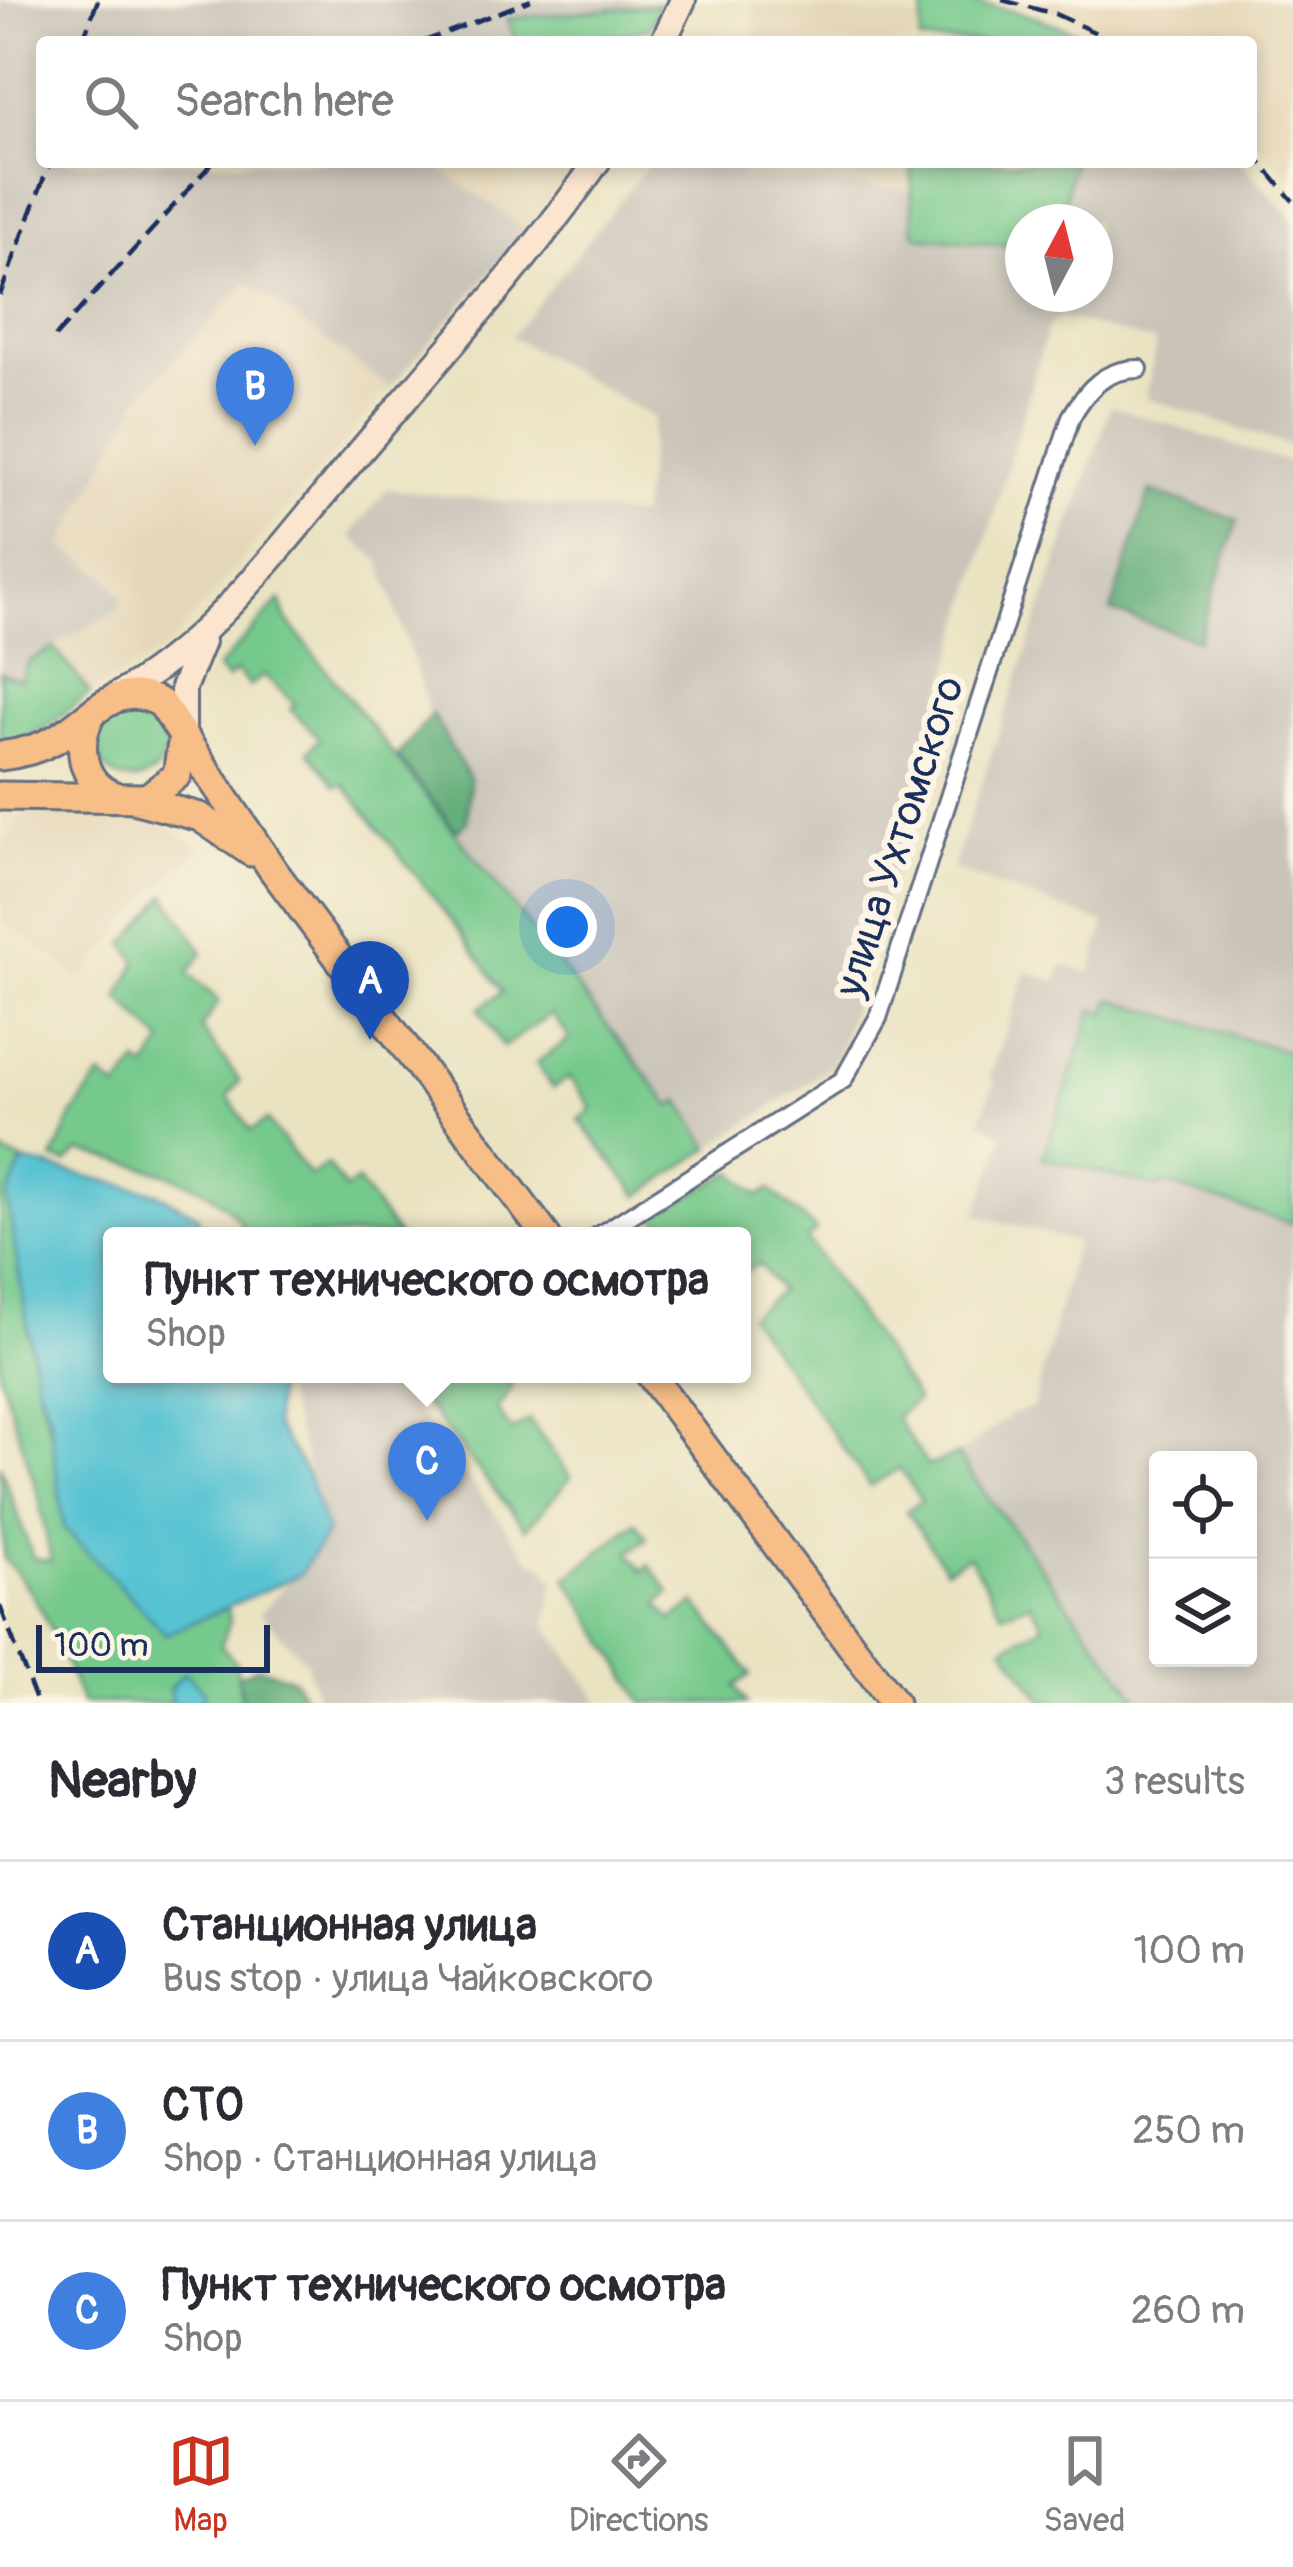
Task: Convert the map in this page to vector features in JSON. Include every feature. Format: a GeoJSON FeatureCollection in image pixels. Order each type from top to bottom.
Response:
{"type":"FeatureCollection","features":[{"type":"Feature","properties":{"kind":"main road"},"geometry":{"type":"LineString","coordinates":[[666,36],[682,0]]}},
{"type":"Feature","properties":{"kind":"main road"},"geometry":{"type":"LineString","coordinates":[[0,756],[53,740],[173,660],[219,614],[407,396],[592,168]]}},
{"type":"Feature","properties":{"kind":"main road"},"geometry":{"type":"LineString","coordinates":[[0,800],[36,795],[128,799],[158,793],[177,775],[186,677],[219,614]]}},
{"type":"Feature","properties":{"kind":"main road"},"geometry":{"type":"LineString","coordinates":[[273,870],[200,818],[128,799],[93,782],[82,756],[84,731],[106,701],[148,696],[170,710],[273,870],[539,1227]]}},
{"type":"Feature","properties":{"kind":"main road"},"geometry":{"type":"LineString","coordinates":[[657,1383],[895,1703]]}},
{"type":"Feature","properties":{"kind":"street","name":"улица Ухтомского"},"geometry":{"type":"LineString","coordinates":[[613,1227],[819,1099],[859,1060],[884,1000],[1071,417],[1098,381],[1119,369],[1139,369]]}},
{"type":"Feature","properties":{"kind":"shaded area"},"geometry":{"type":"Polygon","coordinates":[[[0,0],[678,0],[508,19],[515,36],[36,36],[36,168],[439,168],[527,230],[390,388],[247,282],[140,397],[61,546],[105,575],[122,596],[121,608],[29,661],[20,681],[0,672],[0,0]]]}},
{"type":"Feature","properties":{"kind":"shaded area"},"geometry":{"type":"Polygon","coordinates":[[[1029,0],[1293,0],[1293,180],[1257,141],[1257,36],[1115,36],[1029,0]]]}},
{"type":"Feature","properties":{"kind":"shaded area"},"geometry":{"type":"Polygon","coordinates":[[[754,6],[922,18],[920,36],[755,36],[754,6]]]}},
{"type":"Feature","properties":{"kind":"shaded area"},"geometry":{"type":"Polygon","coordinates":[[[439,168],[574,168],[527,230],[439,168]]]}},
{"type":"Feature","properties":{"kind":"shaded area"},"geometry":{"type":"Polygon","coordinates":[[[646,168],[738,168],[745,176],[913,190],[913,231],[919,237],[1005,245],[1005,312],[1113,312],[1113,204],[1064,204],[1072,168],[1246,168],[1293,219],[1293,447],[1146,398],[1156,342],[1058,317],[1048,327],[836,1064],[710,1148],[681,1101],[671,1107],[397,756],[428,721],[427,704],[380,561],[350,536],[387,489],[640,516],[654,418],[511,337],[646,168]]]}},
{"type":"Feature","properties":{"kind":"shaded area"},"geometry":{"type":"Polygon","coordinates":[[[738,168],[911,168],[909,189],[745,176],[738,168]]]}},
{"type":"Feature","properties":{"kind":"shaded area"},"geometry":{"type":"Polygon","coordinates":[[[248,281],[390,388],[166,648],[90,693],[54,648],[120,609],[105,575],[61,546],[140,397],[248,281]]]}},
{"type":"Feature","properties":{"kind":"shaded area"},"geometry":{"type":"Polygon","coordinates":[[[1111,406],[1293,464],[1293,1703],[1142,1703],[957,1455],[1012,1414],[1033,1408],[1076,1242],[977,1215],[1004,1134],[980,1122],[994,1082],[990,1076],[1026,972],[1057,981],[1063,965],[1091,973],[1105,924],[952,869],[1111,406]]]}},
{"type":"Feature","properties":{"kind":"shaded area"},"geometry":{"type":"Polygon","coordinates":[[[31,803],[135,809],[201,848],[146,899],[82,978],[0,918],[0,850],[31,803]]]}},
{"type":"Feature","properties":{"kind":"shaded area"},"geometry":{"type":"Polygon","coordinates":[[[281,1383],[394,1383],[533,1563],[544,1566],[555,1583],[546,1625],[601,1703],[319,1703],[306,1662],[260,1613],[313,1556],[320,1502],[281,1383]]]}},
{"type":"Feature","properties":{"kind":"green space"},"geometry":{"type":"Polygon","coordinates":[[[924,0],[1014,11],[1085,36],[921,36],[924,0]]]}},
{"type":"Feature","properties":{"kind":"green space"},"geometry":{"type":"Polygon","coordinates":[[[660,4],[650,28],[612,36],[514,36],[507,19],[660,4]]]}},
{"type":"Feature","properties":{"kind":"green space"},"geometry":{"type":"Polygon","coordinates":[[[911,168],[1072,168],[1064,204],[1005,204],[1005,245],[919,237],[913,231],[911,168]]]}},
{"type":"Feature","properties":{"kind":"green space"},"geometry":{"type":"Polygon","coordinates":[[[1150,491],[1238,520],[1198,640],[1111,611],[1150,491]]]}},
{"type":"Feature","properties":{"kind":"green space"},"geometry":{"type":"Polygon","coordinates":[[[280,600],[287,620],[671,1106],[680,1100],[710,1148],[639,1196],[579,1120],[592,1109],[570,1077],[553,1088],[536,1063],[570,1039],[552,1014],[503,1047],[479,1009],[502,992],[343,783],[337,787],[308,751],[320,738],[290,709],[295,704],[264,675],[250,686],[236,671],[227,679],[217,669],[280,600]]]}},
{"type":"Feature","properties":{"kind":"green space"},"geometry":{"type":"Polygon","coordinates":[[[54,648],[90,693],[43,730],[0,745],[0,672],[20,680],[29,661],[54,648]]]}},
{"type":"Feature","properties":{"kind":"green space"},"geometry":{"type":"Polygon","coordinates":[[[132,710],[157,720],[167,745],[157,770],[132,780],[107,770],[97,745],[107,720],[132,710]]]}},
{"type":"Feature","properties":{"kind":"green space"},"geometry":{"type":"Polygon","coordinates":[[[432,714],[470,780],[467,822],[456,831],[397,756],[432,714]]]}},
{"type":"Feature","properties":{"kind":"green space"},"geometry":{"type":"Polygon","coordinates":[[[166,895],[203,952],[188,973],[219,1001],[201,1028],[240,1081],[228,1096],[251,1131],[267,1120],[310,1176],[327,1164],[345,1189],[357,1181],[391,1227],[242,1227],[219,1200],[175,1177],[79,1151],[67,1163],[53,1159],[73,1114],[101,1076],[118,1089],[138,1063],[146,1069],[164,1043],[119,998],[137,962],[125,944],[166,895]]]}},
{"type":"Feature","properties":{"kind":"green space"},"geometry":{"type":"Polygon","coordinates":[[[1111,999],[1293,1053],[1293,1224],[1162,1183],[1159,1188],[1043,1158],[1093,1010],[1107,1013],[1111,999]]]}},
{"type":"Feature","properties":{"kind":"green space"},"geometry":{"type":"Polygon","coordinates":[[[0,1152],[23,1161],[7,1198],[37,1384],[55,1448],[124,1589],[166,1633],[228,1607],[230,1622],[221,1645],[236,1663],[242,1703],[202,1703],[204,1692],[170,1688],[171,1703],[82,1703],[40,1608],[4,1559],[0,1465],[33,1558],[51,1561],[39,1498],[0,1375],[0,1152]]]}},
{"type":"Feature","properties":{"kind":"green space"},"geometry":{"type":"Polygon","coordinates":[[[733,1172],[759,1196],[770,1189],[816,1230],[807,1239],[917,1400],[895,1417],[928,1466],[957,1455],[1142,1703],[1045,1703],[1004,1647],[1043,1626],[1031,1603],[1002,1613],[969,1556],[946,1569],[906,1511],[921,1501],[900,1468],[870,1486],[751,1319],[780,1291],[759,1263],[751,1268],[751,1227],[664,1227],[654,1215],[733,1172]]]}},
{"type":"Feature","properties":{"kind":"green space"},"geometry":{"type":"Polygon","coordinates":[[[408,1383],[509,1383],[512,1387],[497,1410],[512,1431],[529,1420],[571,1477],[526,1529],[408,1383]]]}},
{"type":"Feature","properties":{"kind":"green space"},"geometry":{"type":"Polygon","coordinates":[[[636,1522],[647,1538],[629,1553],[643,1571],[649,1565],[670,1592],[658,1604],[672,1620],[696,1603],[751,1675],[735,1686],[747,1703],[644,1703],[567,1578],[636,1522]]]}},
{"type":"Feature","properties":{"kind":"green space"},"geometry":{"type":"Polygon","coordinates":[[[258,1667],[294,1679],[307,1703],[242,1703],[238,1676],[258,1667]]]}},
{"type":"Feature","properties":{"kind":"water"},"geometry":{"type":"Polygon","coordinates":[[[23,1161],[157,1193],[197,1215],[202,1227],[103,1227],[103,1383],[276,1383],[274,1425],[307,1473],[327,1533],[299,1575],[166,1634],[64,1528],[49,1414],[37,1384],[7,1198],[23,1161]]]}},
{"type":"Feature","properties":{"kind":"water"},"geometry":{"type":"Polygon","coordinates":[[[185,1672],[204,1692],[202,1703],[171,1703],[170,1688],[185,1672]]]}},
{"type":"Feature","properties":{"kind":"railway"},"geometry":{"type":"LineString","coordinates":[[84,36],[98,0]]}},
{"type":"Feature","properties":{"kind":"railway"},"geometry":{"type":"LineString","coordinates":[[438,36],[531,0]]}},
{"type":"Feature","properties":{"kind":"railway"},"geometry":{"type":"LineString","coordinates":[[1002,0],[1055,14],[1103,36]]}},
{"type":"Feature","properties":{"kind":"railway"},"geometry":{"type":"LineString","coordinates":[[1257,158],[1293,201]]}},
{"type":"Feature","properties":{"kind":"railway"},"geometry":{"type":"LineString","coordinates":[[0,295],[48,168]]}},
{"type":"Feature","properties":{"kind":"railway"},"geometry":{"type":"LineString","coordinates":[[55,337],[208,168]]}},
{"type":"Feature","properties":{"kind":"railway"},"geometry":{"type":"LineString","coordinates":[[0,1606],[37,1703]]}},
{"type":"Feature","properties":{"kind":"place","name":"СТО"},"geometry":{"type":"Point","coordinates":[255,446]}},
{"type":"Feature","properties":{"kind":"place","name":"Станционная улица"},"geometry":{"type":"Point","coordinates":[370,1040]}},
{"type":"Feature","properties":{"kind":"place","name":"Пункт технического осмотра"},"geometry":{"type":"Point","coordinates":[427,1521]}}]}
